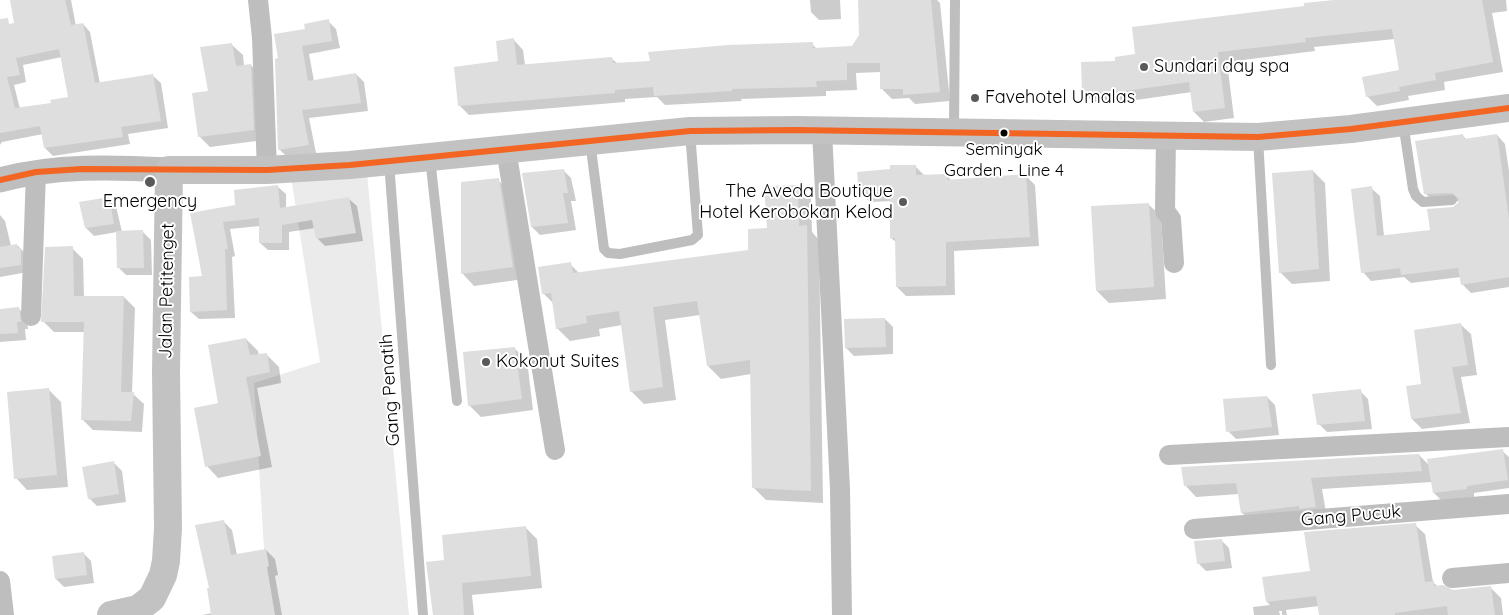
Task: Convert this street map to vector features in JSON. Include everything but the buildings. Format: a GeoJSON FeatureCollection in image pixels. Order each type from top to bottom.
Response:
{"type":"FeatureCollection","features":[{"type":"Feature","properties":{"kind":"main road"},"geometry":{"type":"LineString","coordinates":[[169,170],[267,170],[388,162],[690,131],[1258,137],[1403,122],[1509,108]]}},
{"type":"Feature","properties":{"kind":"main road","name":"Jalan Petitenget"},"geometry":{"type":"LineString","coordinates":[[113,615],[138,609],[152,598],[163,575],[166,561],[168,528],[166,372],[169,170]]}},
{"type":"Feature","properties":{"kind":"street"},"geometry":{"type":"LineString","coordinates":[[258,0],[262,38],[267,170]]}},
{"type":"Feature","properties":{"kind":"street"},"geometry":{"type":"LineString","coordinates":[[822,131],[839,479],[842,615]]}},
{"type":"Feature","properties":{"kind":"street"},"geometry":{"type":"LineString","coordinates":[[1166,136],[1165,211],[1171,219],[1174,263]]}},
{"type":"Feature","properties":{"kind":"street"},"geometry":{"type":"LineString","coordinates":[[506,149],[555,450]]}},
{"type":"Feature","properties":{"kind":"street"},"geometry":{"type":"LineString","coordinates":[[0,180],[36,172],[82,169],[169,170]]}},
{"type":"Feature","properties":{"kind":"street"},"geometry":{"type":"LineString","coordinates":[[31,316],[36,172]]}},
{"type":"Feature","properties":{"kind":"street"},"geometry":{"type":"LineString","coordinates":[[1169,455],[1509,437]]}},
{"type":"Feature","properties":{"kind":"street","name":"Gang Pucuk"},"geometry":{"type":"LineString","coordinates":[[1194,529],[1509,504]]}},
{"type":"Feature","properties":{"kind":"street"},"geometry":{"type":"LineString","coordinates":[[1452,578],[1509,574]]}},
{"type":"Feature","properties":{"kind":"street"},"geometry":{"type":"LineString","coordinates":[[0,581],[4,615]]}},
{"type":"Feature","properties":{"kind":"lane"},"geometry":{"type":"LineString","coordinates":[[954,133],[955,0]]}},
{"type":"Feature","properties":{"kind":"lane"},"geometry":{"type":"LineString","coordinates":[[1403,122],[1413,189],[1416,196],[1424,202],[1452,200]]}},
{"type":"Feature","properties":{"kind":"lane"},"geometry":{"type":"LineString","coordinates":[[590,140],[604,249],[608,253],[620,254],[692,240],[698,235],[690,131]]}},
{"type":"Feature","properties":{"kind":"lane"},"geometry":{"type":"LineString","coordinates":[[1258,137],[1271,365]]}},
{"type":"Feature","properties":{"kind":"lane"},"geometry":{"type":"LineString","coordinates":[[430,157],[457,401]]}},
{"type":"Feature","properties":{"kind":"lane","name":"Gang Penatih"},"geometry":{"type":"LineString","coordinates":[[388,162],[423,615]]}},
{"type":"Feature","properties":{"kind":"shaded area"},"geometry":{"type":"Polygon","coordinates":[[[366,163],[409,615],[268,615],[254,383],[320,362],[289,164],[366,163]]]}},
{"type":"Feature","properties":{"kind":"transit line"},"geometry":{"type":"LineString","coordinates":[[0,180],[36,172],[82,169],[267,170],[350,165],[690,131],[796,130],[1258,137],[1351,129],[1509,108]]}},
{"type":"Feature","properties":{"kind":"place","name":"Sundari day spa"},"geometry":{"type":"Point","coordinates":[1144,67]}},
{"type":"Feature","properties":{"kind":"place","name":"Favehotel Umalas"},"geometry":{"type":"Point","coordinates":[975,98]}},
{"type":"Feature","properties":{"kind":"place","name":"Seminyak Garden - Line 4"},"geometry":{"type":"Point","coordinates":[1004,133]}},
{"type":"Feature","properties":{"kind":"place","name":"Emergency"},"geometry":{"type":"Point","coordinates":[150,182]}},
{"type":"Feature","properties":{"kind":"place","name":"The Aveda Boutique Hotel Kerobokan Kelod"},"geometry":{"type":"Point","coordinates":[903,202]}},
{"type":"Feature","properties":{"kind":"place","name":"Kokonut Suites"},"geometry":{"type":"Point","coordinates":[486,362]}}]}
